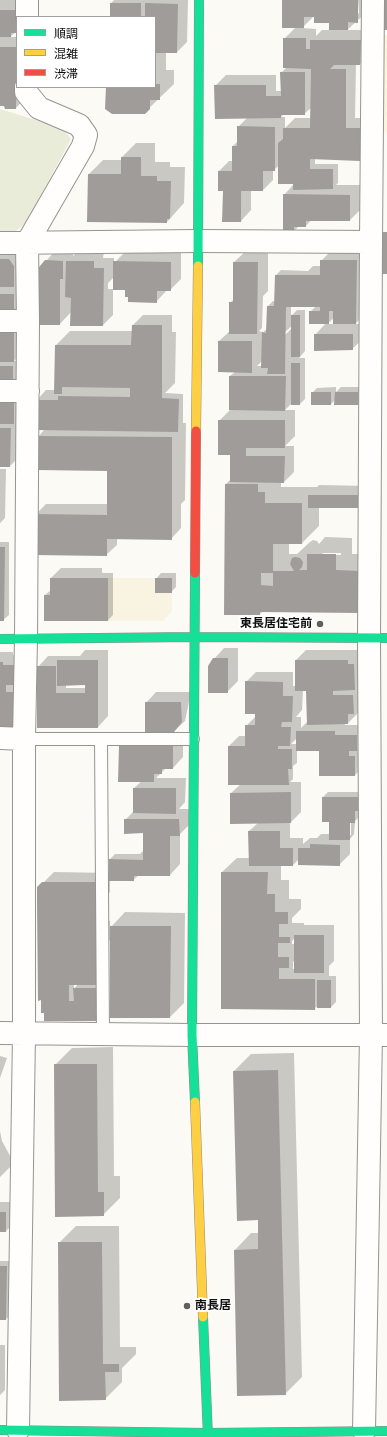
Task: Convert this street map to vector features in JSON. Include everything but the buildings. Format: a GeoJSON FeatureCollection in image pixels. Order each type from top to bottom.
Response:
{"type":"FeatureCollection","features":[{"type":"Feature","properties":{"kind":"street"},"geometry":{"type":"LineString","coordinates":[[27,0],[27,16]]}},
{"type":"Feature","properties":{"kind":"street"},"geometry":{"type":"LineString","coordinates":[[199,0],[192,1035],[207,1435]]}},
{"type":"Feature","properties":{"kind":"street"},"geometry":{"type":"LineString","coordinates":[[364,1431],[379,1036],[378,638],[371,242],[379,156],[373,0]]}},
{"type":"Feature","properties":{"kind":"street"},"geometry":{"type":"LineString","coordinates":[[26,88],[26,92],[39,108],[79,126],[86,135],[83,146],[27,243],[28,391],[24,739],[24,1033],[9,1430],[207,1435],[387,1431]]}},
{"type":"Feature","properties":{"kind":"street"},"geometry":{"type":"LineString","coordinates":[[0,243],[198,241],[371,242]]}},
{"type":"Feature","properties":{"kind":"street"},"geometry":{"type":"LineString","coordinates":[[0,321],[28,321]]}},
{"type":"Feature","properties":{"kind":"street"},"geometry":{"type":"LineString","coordinates":[[0,391],[28,391]]}},
{"type":"Feature","properties":{"kind":"street"},"geometry":{"type":"LineString","coordinates":[[0,639],[194,637],[378,638]]}},
{"type":"Feature","properties":{"kind":"street"},"geometry":{"type":"LineString","coordinates":[[0,738],[24,739]]}},
{"type":"Feature","properties":{"kind":"street"},"geometry":{"type":"LineString","coordinates":[[0,1033],[379,1036]]}},
{"type":"Feature","properties":{"kind":"lane"},"geometry":{"type":"LineString","coordinates":[[24,739],[193,739]]}},
{"type":"Feature","properties":{"kind":"lane"},"geometry":{"type":"LineString","coordinates":[[101,740],[103,1034]]}},
{"type":"Feature","properties":{"kind":"shaded area"},"geometry":{"type":"Polygon","coordinates":[[[383,35],[387,35],[387,134],[384,130],[383,35]]]}},
{"type":"Feature","properties":{"kind":"shaded area"},"geometry":{"type":"Polygon","coordinates":[[[108,578],[172,578],[172,611],[163,621],[108,621],[108,578]]]}},
{"type":"Feature","properties":{"kind":"green space"},"geometry":{"type":"Polygon","coordinates":[[[0,109],[62,128],[71,139],[26,223],[14,232],[0,231],[0,109]]]}},
{"type":"Feature","properties":{"kind":"traffic: fast"},"geometry":{"type":"LineString","coordinates":[[198,266],[199,0]]}},
{"type":"Feature","properties":{"kind":"traffic: fast"},"geometry":{"type":"LineString","coordinates":[[195,573],[192,1035],[195,1102]]}},
{"type":"Feature","properties":{"kind":"traffic: fast"},"geometry":{"type":"LineString","coordinates":[[0,639],[194,637],[387,638]]}},
{"type":"Feature","properties":{"kind":"traffic: fast"},"geometry":{"type":"LineString","coordinates":[[203,1317],[208,1437]]}},
{"type":"Feature","properties":{"kind":"traffic: fast"},"geometry":{"type":"LineString","coordinates":[[0,1430],[207,1433],[387,1431]]}},
{"type":"Feature","properties":{"kind":"traffic: slow"},"geometry":{"type":"LineString","coordinates":[[196,431],[198,266]]}},
{"type":"Feature","properties":{"kind":"traffic: slow"},"geometry":{"type":"LineString","coordinates":[[195,1102],[203,1317]]}},
{"type":"Feature","properties":{"kind":"traffic: jam"},"geometry":{"type":"LineString","coordinates":[[195,573],[196,431]]}},
{"type":"Feature","properties":{"kind":"place","name":"東長居住宅前"},"geometry":{"type":"Point","coordinates":[320,624]}},
{"type":"Feature","properties":{"kind":"place","name":"南長居"},"geometry":{"type":"Point","coordinates":[187,1306]}}]}
